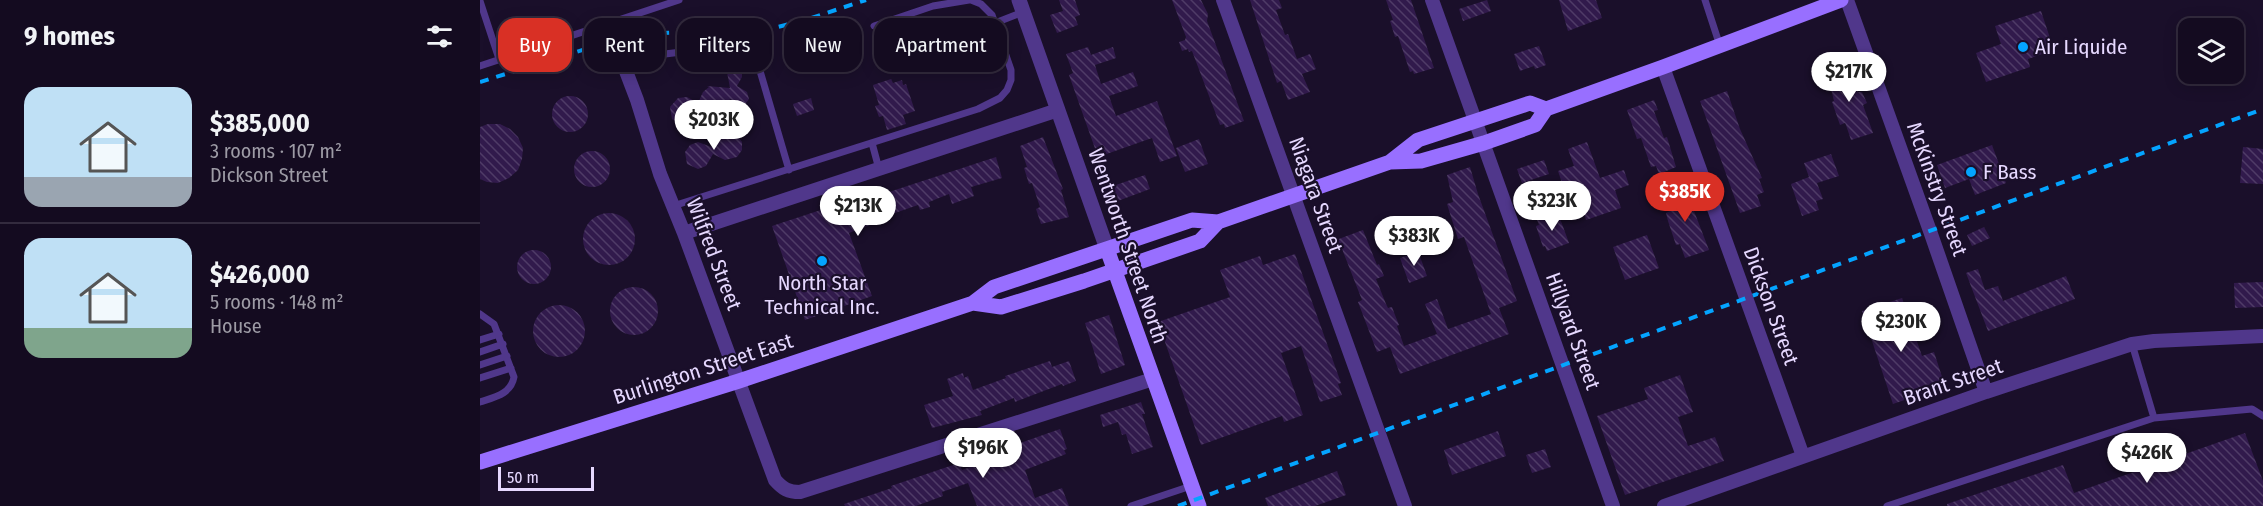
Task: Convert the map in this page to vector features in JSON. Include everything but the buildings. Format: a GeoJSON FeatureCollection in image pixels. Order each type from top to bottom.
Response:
{"type":"FeatureCollection","features":[{"type":"Feature","properties":{"kind":"main road","name":"Burlington Street East"},"geometry":{"type":"LineString","coordinates":[[480,462],[739,381],[973,303],[994,287],[1192,220],[1218,222],[1390,162],[1421,161],[1484,143],[1535,125],[1545,109],[1841,0]]}},
{"type":"Feature","properties":{"kind":"main road","name":"Burlington Street East"},"geometry":{"type":"LineString","coordinates":[[1390,162],[1418,140],[1530,103],[1545,109]]}},
{"type":"Feature","properties":{"kind":"main road","name":"Burlington Street East"},"geometry":{"type":"LineString","coordinates":[[973,303],[1001,307],[1114,270],[1200,241],[1218,222]]}},
{"type":"Feature","properties":{"kind":"main road","name":"Wentworth Street North"},"geometry":{"type":"LineString","coordinates":[[1107,249],[1199,506]]}},
{"type":"Feature","properties":{"kind":"street","name":"Niagara Street"},"geometry":{"type":"LineString","coordinates":[[1223,0],[1405,506]]}},
{"type":"Feature","properties":{"kind":"street","name":"Hillyard Street"},"geometry":{"type":"LineString","coordinates":[[1432,0],[1613,506]]}},
{"type":"Feature","properties":{"kind":"street","name":"McKinstry Street"},"geometry":{"type":"LineString","coordinates":[[1847,0],[1986,392]]}},
{"type":"Feature","properties":{"kind":"street","name":"Wentworth Street North"},"geometry":{"type":"LineString","coordinates":[[1021,6],[1107,249]]}},
{"type":"Feature","properties":{"kind":"street","name":"Dickson Street"},"geometry":{"type":"LineString","coordinates":[[1663,67],[1803,456]]}},
{"type":"Feature","properties":{"kind":"street","name":"Wilfred Street"},"geometry":{"type":"LineString","coordinates":[[627,72],[660,174],[775,480],[789,492],[800,492],[1153,379]]}},
{"type":"Feature","properties":{"kind":"street"},"geometry":{"type":"LineString","coordinates":[[684,233],[1058,110]]}},
{"type":"Feature","properties":{"kind":"street","name":"Brant Street"},"geometry":{"type":"LineString","coordinates":[[1664,506],[1986,392],[2132,344],[2154,340],[2263,336]]}},
{"type":"Feature","properties":{"kind":"lane"},"geometry":{"type":"LineString","coordinates":[[626,18],[679,0]]}},
{"type":"Feature","properties":{"kind":"lane"},"geometry":{"type":"LineString","coordinates":[[898,18],[933,6],[970,0],[981,4],[993,18]]}},
{"type":"Feature","properties":{"kind":"lane"},"geometry":{"type":"LineString","coordinates":[[1706,0],[1720,46]]}},
{"type":"Feature","properties":{"kind":"lane"},"geometry":{"type":"LineString","coordinates":[[480,1],[498,53]]}},
{"type":"Feature","properties":{"kind":"lane"},"geometry":{"type":"LineString","coordinates":[[1002,18],[1021,6]]}},
{"type":"Feature","properties":{"kind":"lane"},"geometry":{"type":"LineString","coordinates":[[665,54],[731,46],[747,49],[753,54],[758,64],[789,170]]}},
{"type":"Feature","properties":{"kind":"lane"},"geometry":{"type":"LineString","coordinates":[[673,206],[978,109],[1000,98],[1007,90],[1011,80],[1011,70],[1007,59]]}},
{"type":"Feature","properties":{"kind":"lane"},"geometry":{"type":"LineString","coordinates":[[480,66],[498,60]]}},
{"type":"Feature","properties":{"kind":"lane"},"geometry":{"type":"LineString","coordinates":[[872,143],[879,169]]}},
{"type":"Feature","properties":{"kind":"lane"},"geometry":{"type":"LineString","coordinates":[[480,314],[494,324],[514,376],[513,384],[507,392],[480,402]]}},
{"type":"Feature","properties":{"kind":"lane"},"geometry":{"type":"LineString","coordinates":[[480,340],[499,334]]}},
{"type":"Feature","properties":{"kind":"lane"},"geometry":{"type":"LineString","coordinates":[[480,352],[503,344]]}},
{"type":"Feature","properties":{"kind":"lane"},"geometry":{"type":"LineString","coordinates":[[2132,344],[2154,418]]}},
{"type":"Feature","properties":{"kind":"lane"},"geometry":{"type":"LineString","coordinates":[[480,365],[507,356]]}},
{"type":"Feature","properties":{"kind":"lane"},"geometry":{"type":"LineString","coordinates":[[480,378],[511,368]]}},
{"type":"Feature","properties":{"kind":"lane"},"geometry":{"type":"LineString","coordinates":[[1887,506],[2154,418],[2252,409],[2263,416]]}},
{"type":"Feature","properties":{"kind":"lane"},"geometry":{"type":"LineString","coordinates":[[1131,506],[1191,486]]}},
{"type":"Feature","properties":{"kind":"railway"},"geometry":{"type":"LineString","coordinates":[[480,82],[608,42],[661,33],[770,29],[866,0]]}},
{"type":"Feature","properties":{"kind":"railway"},"geometry":{"type":"LineString","coordinates":[[1178,506],[2263,109]]}},
{"type":"Feature","properties":{"kind":"place","name":"Air Liquide"},"geometry":{"type":"Point","coordinates":[2023,47]}},
{"type":"Feature","properties":{"kind":"place","name":"F Bass"},"geometry":{"type":"Point","coordinates":[1971,172]}},
{"type":"Feature","properties":{"kind":"place","name":"North Star Technical Inc."},"geometry":{"type":"Point","coordinates":[822,261]}}]}
